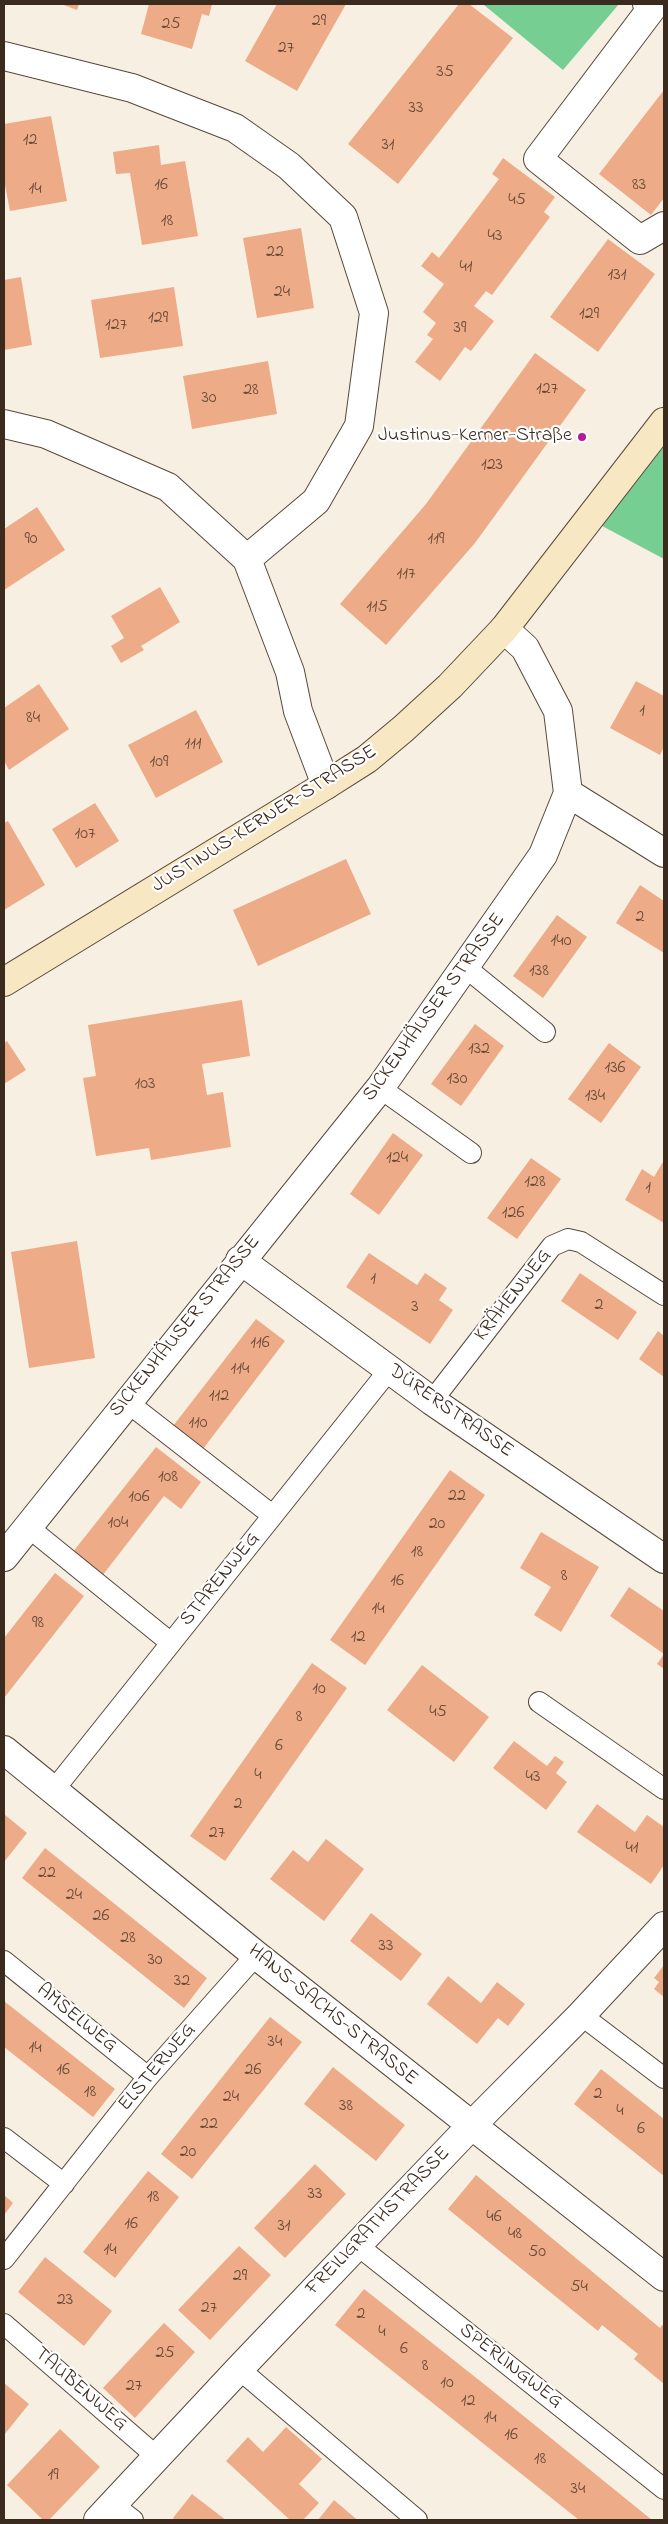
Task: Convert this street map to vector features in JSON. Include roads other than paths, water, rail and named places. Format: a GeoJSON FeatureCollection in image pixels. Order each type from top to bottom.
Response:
{"type":"FeatureCollection","features":[{"type":"Feature","properties":{"kind":"street"},"geometry":{"type":"LineString","coordinates":[[652,5],[538,159],[640,240],[664,226]]}},
{"type":"Feature","properties":{"kind":"street"},"geometry":{"type":"LineString","coordinates":[[4,56],[132,88],[235,128],[290,166],[343,217],[374,313],[359,426],[316,501],[247,559]]}},
{"type":"Feature","properties":{"kind":"street"},"geometry":{"type":"LineString","coordinates":[[504,629],[664,422]]}},
{"type":"Feature","properties":{"kind":"street"},"geometry":{"type":"LineString","coordinates":[[4,424],[46,434],[168,488],[247,559],[290,672],[298,711],[326,785]]}},
{"type":"Feature","properties":{"kind":"street","name":"JUSTINUS-KERNER-STRASSE"},"geometry":{"type":"LineString","coordinates":[[4,982],[367,758],[419,716],[504,629]]}},
{"type":"Feature","properties":{"kind":"street","name":"SICKENHÄUSER STRASSE"},"geometry":{"type":"LineString","coordinates":[[4,1557],[240,1260],[380,1088],[543,856],[568,793],[558,711],[525,648],[504,629]]}},
{"type":"Feature","properties":{"kind":"street"},"geometry":{"type":"LineString","coordinates":[[568,793],[664,853]]}},
{"type":"Feature","properties":{"kind":"street","name":"DÜRERSTRASSE"},"geometry":{"type":"LineString","coordinates":[[240,1260],[432,1401],[664,1559]]}},
{"type":"Feature","properties":{"kind":"street","name":"HANS-SACHS-STRASSE"},"geometry":{"type":"LineString","coordinates":[[4,1750],[256,1955],[664,2277]]}},
{"type":"Feature","properties":{"kind":"street","name":"FREILIGRATHSTRASSE"},"geometry":{"type":"LineString","coordinates":[[114,2515],[156,2456],[471,2126],[581,2016],[664,1926]]}},
{"type":"Feature","properties":{"kind":"lane"},"geometry":{"type":"LineString","coordinates":[[465,967],[545,1032]]}},
{"type":"Feature","properties":{"kind":"lane"},"geometry":{"type":"LineString","coordinates":[[380,1088],[471,1153]]}},
{"type":"Feature","properties":{"kind":"lane","name":"KRÄHENWEG"},"geometry":{"type":"LineString","coordinates":[[432,1401],[552,1246],[568,1239],[581,1242],[664,1295]]}},
{"type":"Feature","properties":{"kind":"lane","name":"STARENWEG"},"geometry":{"type":"LineString","coordinates":[[53,1791],[389,1370]]}},
{"type":"Feature","properties":{"kind":"lane"},"geometry":{"type":"LineString","coordinates":[[127,1402],[272,1515]]}},
{"type":"Feature","properties":{"kind":"lane"},"geometry":{"type":"LineString","coordinates":[[28,1527],[171,1643]]}},
{"type":"Feature","properties":{"kind":"lane"},"geometry":{"type":"LineString","coordinates":[[539,1702],[664,1789]]}},
{"type":"Feature","properties":{"kind":"lane","name":"ELSTERWEG"},"geometry":{"type":"LineString","coordinates":[[4,2259],[148,2078],[256,1955]]}},
{"type":"Feature","properties":{"kind":"lane","name":"AMSELWEG"},"geometry":{"type":"LineString","coordinates":[[4,1961],[148,2078]]}},
{"type":"Feature","properties":{"kind":"lane"},"geometry":{"type":"LineString","coordinates":[[581,2016],[664,2078]]}},
{"type":"Feature","properties":{"kind":"lane"},"geometry":{"type":"LineString","coordinates":[[4,2138],[64,2184]]}},
{"type":"Feature","properties":{"kind":"lane","name":"SPERLINGWEG"},"geometry":{"type":"LineString","coordinates":[[357,2245],[664,2489]]}},
{"type":"Feature","properties":{"kind":"lane","name":"TAUBENWEG"},"geometry":{"type":"LineString","coordinates":[[4,2324],[156,2456]]}},
{"type":"Feature","properties":{"kind":"lane"},"geometry":{"type":"LineString","coordinates":[[239,2369],[417,2520]]}},
{"type":"Feature","properties":{"kind":"place","name":"Justinus-Kerner-Straße"},"geometry":{"type":"Point","coordinates":[582,437]}}]}
